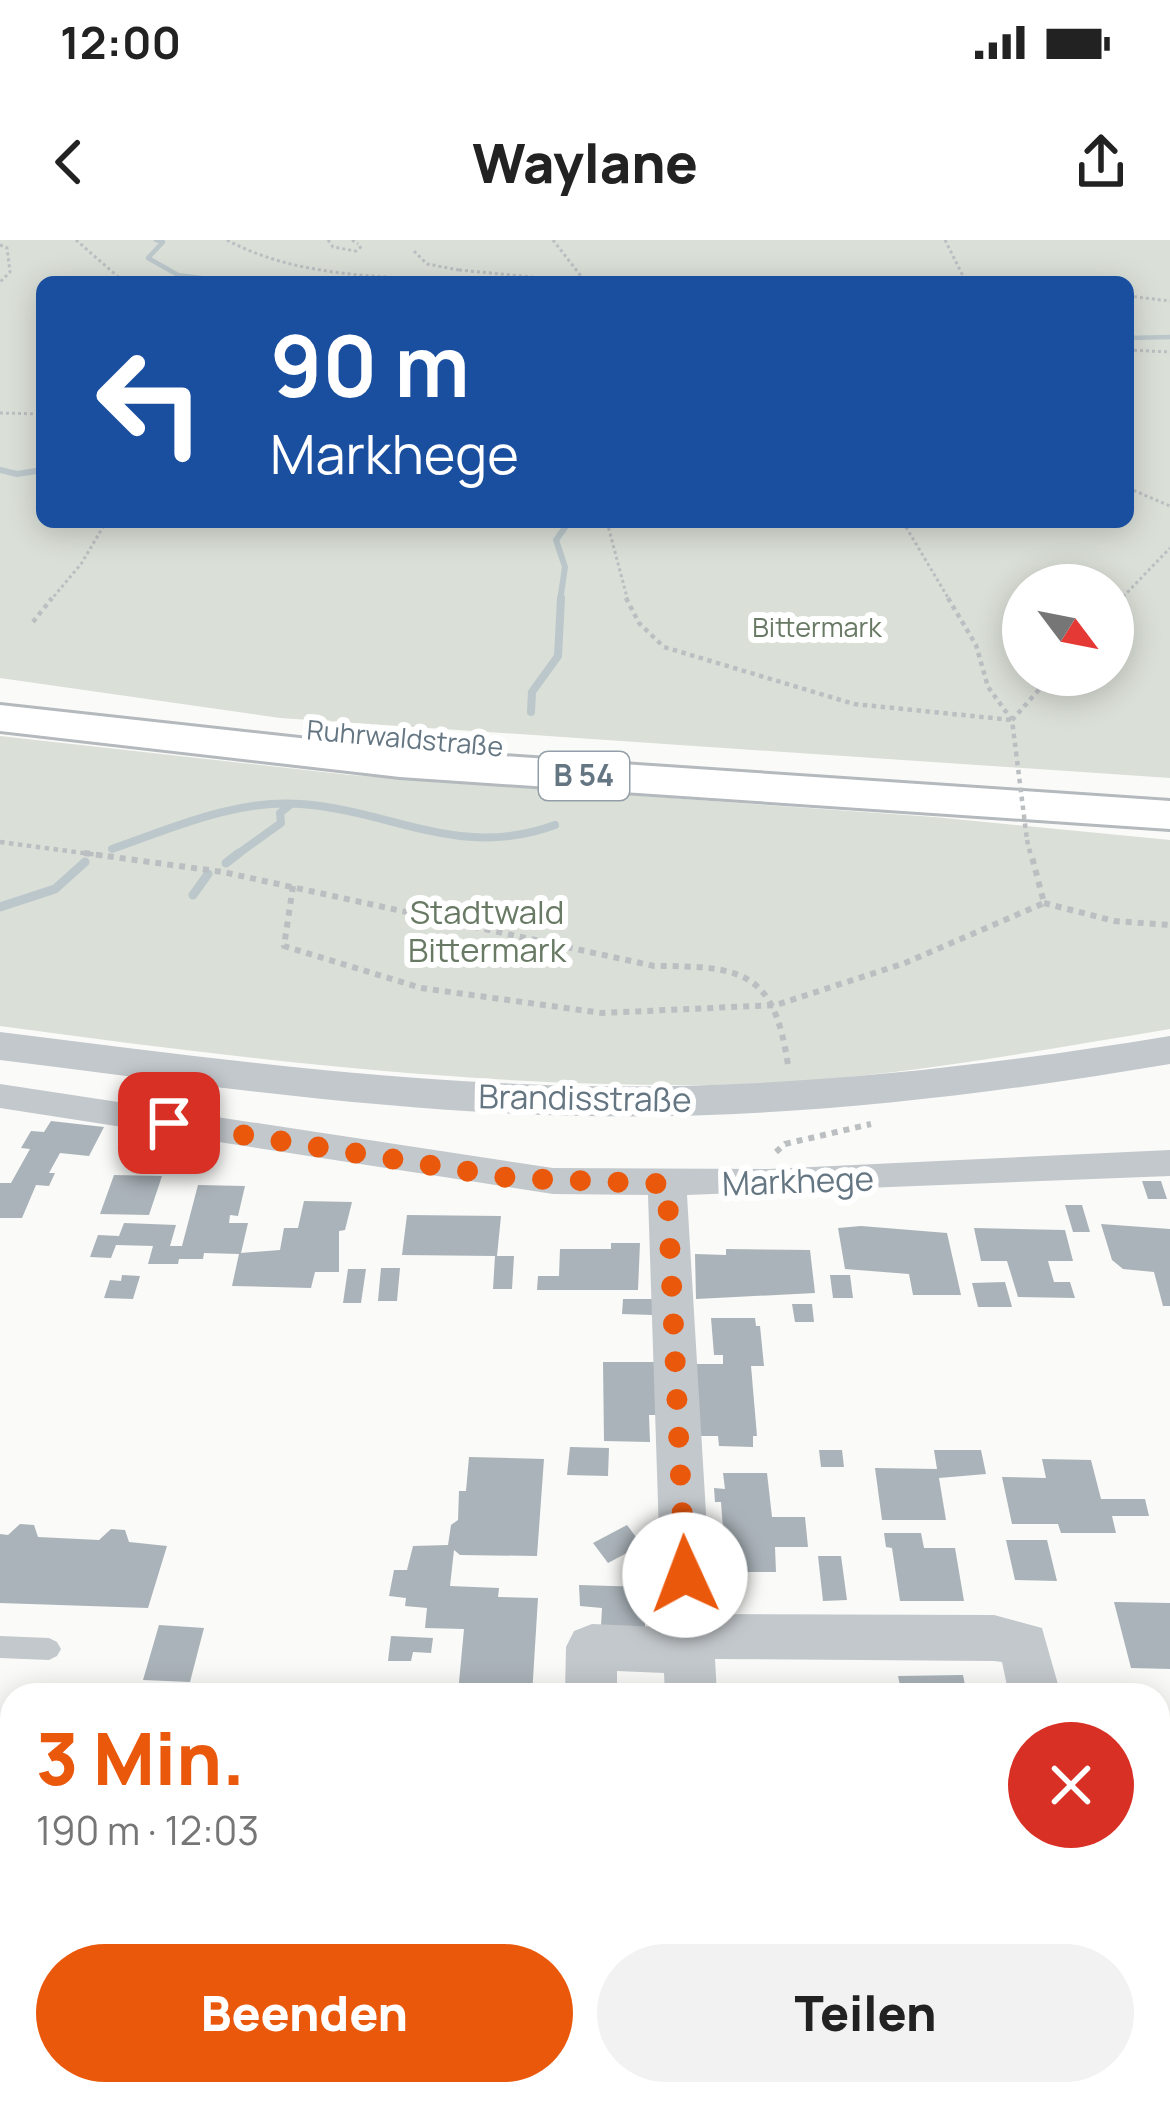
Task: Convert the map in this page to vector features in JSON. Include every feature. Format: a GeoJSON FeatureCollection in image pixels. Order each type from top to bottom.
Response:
{"type":"FeatureCollection","features":[{"type":"Feature","properties":{"kind":"highway","name":"Ruhrwaldstraße"},"geometry":{"type":"LineString","coordinates":[[0,694],[421,741],[1170,790]]}},
{"type":"Feature","properties":{"kind":"highway","name":"B 54"},"geometry":{"type":"LineString","coordinates":[[0,718],[400,763],[1170,815]]}},
{"type":"Feature","properties":{"kind":"street","name":"Brandisstraße"},"geometry":{"type":"LineString","coordinates":[[0,1046],[264,1078],[477,1097],[681,1101],[926,1088],[1170,1050]]}},
{"type":"Feature","properties":{"kind":"street","name":"Markhege"},"geometry":{"type":"LineString","coordinates":[[0,1096],[510,1178],[770,1182],[1170,1163]]}},
{"type":"Feature","properties":{"kind":"street"},"geometry":{"type":"LineString","coordinates":[[667,1184],[689,1661]]}},
{"type":"Feature","properties":{"kind":"street"},"geometry":{"type":"LineString","coordinates":[[592,1683],[592,1647],[689,1661],[994,1638],[1024,1644],[1032,1683]]}},
{"type":"Feature","properties":{"kind":"lane"},"geometry":{"type":"LineString","coordinates":[[0,1646],[49,1648]]}},
{"type":"Feature","properties":{"kind":"path"},"geometry":{"type":"LineString","coordinates":[[76,240],[117,276]]}},
{"type":"Feature","properties":{"kind":"path"},"geometry":{"type":"LineString","coordinates":[[227,240],[240,250],[299,265],[418,276]]}},
{"type":"Feature","properties":{"kind":"path"},"geometry":{"type":"LineString","coordinates":[[328,240],[338,249],[360,246]]}},
{"type":"Feature","properties":{"kind":"path"},"geometry":{"type":"LineString","coordinates":[[340,240],[360,246]]}},
{"type":"Feature","properties":{"kind":"path"},"geometry":{"type":"LineString","coordinates":[[352,240],[360,246]]}},
{"type":"Feature","properties":{"kind":"path"},"geometry":{"type":"LineString","coordinates":[[553,240],[580,276]]}},
{"type":"Feature","properties":{"kind":"path"},"geometry":{"type":"LineString","coordinates":[[945,240],[963,276]]}},
{"type":"Feature","properties":{"kind":"path"},"geometry":{"type":"LineString","coordinates":[[0,245],[8,248],[4,256],[10,272],[0,281]]}},
{"type":"Feature","properties":{"kind":"path"},"geometry":{"type":"LineString","coordinates":[[414,251],[427,264],[522,276]]}},
{"type":"Feature","properties":{"kind":"path"},"geometry":{"type":"LineString","coordinates":[[454,276],[459,270]]}},
{"type":"Feature","properties":{"kind":"path"},"geometry":{"type":"LineString","coordinates":[[1134,297],[1170,301]]}},
{"type":"Feature","properties":{"kind":"path"},"geometry":{"type":"LineString","coordinates":[[1134,350],[1170,352]]}},
{"type":"Feature","properties":{"kind":"path"},"geometry":{"type":"LineString","coordinates":[[0,413],[36,414]]}},
{"type":"Feature","properties":{"kind":"path"},"geometry":{"type":"LineString","coordinates":[[1134,491],[1170,506]]}},
{"type":"Feature","properties":{"kind":"path"},"geometry":{"type":"LineString","coordinates":[[33,622],[81,564],[102,528]]}},
{"type":"Feature","properties":{"kind":"path"},"geometry":{"type":"LineString","coordinates":[[609,528],[632,614],[642,632],[664,647],[854,704],[1012,720]]}},
{"type":"Feature","properties":{"kind":"path"},"geometry":{"type":"LineString","coordinates":[[907,528],[976,645],[988,687],[1012,720],[1027,839],[1045,903]]}},
{"type":"Feature","properties":{"kind":"path"},"geometry":{"type":"LineString","coordinates":[[1134,586],[1170,548]]}},
{"type":"Feature","properties":{"kind":"path"},"geometry":{"type":"LineString","coordinates":[[1012,720],[1033,696]]}},
{"type":"Feature","properties":{"kind":"path"},"geometry":{"type":"LineString","coordinates":[[0,842],[153,861],[292,886],[631,962],[697,966],[750,978],[776,1005],[791,1077]]}},
{"type":"Feature","properties":{"kind":"path"},"geometry":{"type":"LineString","coordinates":[[292,886],[284,946],[421,988],[602,1013],[776,1005],[905,963],[1045,903],[1114,921],[1170,926]]}},
{"type":"Feature","properties":{"kind":"path"},"geometry":{"type":"LineString","coordinates":[[770,1182],[774,1154],[785,1144],[904,1116],[926,1088]]}},
{"type":"Feature","properties":{"kind":"green space","name":"Bittermark"},"geometry":{"type":"Polygon","coordinates":[[[0,240],[1170,240],[1170,778],[280,718],[0,678],[0,240]]]}},
{"type":"Feature","properties":{"kind":"green space","name":"Stadtwald Bittermark"},"geometry":{"type":"Polygon","coordinates":[[[0,736],[350,775],[934,817],[1170,840],[1170,1029],[882,1073],[709,1085],[442,1076],[0,1026],[0,736]]]}},
{"type":"Feature","properties":{"kind":"building"},"geometry":{"type":"Polygon","coordinates":[[[51,1121],[104,1127],[89,1156],[60,1153],[49,1173],[55,1173],[49,1186],[36,1185],[22,1218],[0,1218],[0,1183],[11,1183],[30,1149],[21,1148],[31,1131],[44,1132],[51,1121]]]}},
{"type":"Feature","properties":{"kind":"building"},"geometry":{"type":"Polygon","coordinates":[[[114,1175],[162,1176],[149,1215],[100,1214],[114,1175]]]}},
{"type":"Feature","properties":{"kind":"building"},"geometry":{"type":"Polygon","coordinates":[[[1142,1181],[1161,1181],[1167,1199],[1148,1199],[1142,1181]]]}},
{"type":"Feature","properties":{"kind":"building"},"geometry":{"type":"Polygon","coordinates":[[[198,1185],[245,1186],[238,1216],[230,1215],[229,1223],[248,1223],[241,1253],[280,1250],[284,1228],[298,1228],[304,1201],[352,1202],[345,1230],[339,1231],[339,1272],[315,1272],[311,1288],[232,1286],[239,1254],[204,1253],[203,1259],[179,1259],[178,1264],[148,1264],[153,1246],[116,1245],[111,1258],[90,1257],[98,1235],[119,1236],[124,1223],[176,1225],[170,1246],[182,1246],[198,1185]]]}},
{"type":"Feature","properties":{"kind":"building"},"geometry":{"type":"Polygon","coordinates":[[[1065,1205],[1082,1205],[1090,1232],[1073,1232],[1065,1205]]]}},
{"type":"Feature","properties":{"kind":"building"},"geometry":{"type":"Polygon","coordinates":[[[407,1215],[501,1216],[497,1256],[514,1256],[512,1289],[493,1289],[495,1256],[402,1255],[407,1215]]]}},
{"type":"Feature","properties":{"kind":"building"},"geometry":{"type":"Polygon","coordinates":[[[1101,1224],[1170,1229],[1170,1306],[1163,1306],[1154,1272],[1123,1269],[1112,1260],[1101,1224]]]}},
{"type":"Feature","properties":{"kind":"building"},"geometry":{"type":"Polygon","coordinates":[[[838,1228],[947,1233],[961,1295],[913,1295],[909,1274],[845,1269],[838,1228]]]}},
{"type":"Feature","properties":{"kind":"building"},"geometry":{"type":"Polygon","coordinates":[[[974,1228],[1065,1230],[1073,1261],[1048,1261],[1054,1282],[1070,1282],[1075,1298],[1018,1297],[1007,1261],[981,1261],[974,1228]]]}},
{"type":"Feature","properties":{"kind":"building"},"geometry":{"type":"Polygon","coordinates":[[[611,1243],[640,1243],[638,1290],[537,1290],[538,1276],[559,1276],[560,1249],[611,1249],[611,1243]]]}},
{"type":"Feature","properties":{"kind":"building"},"geometry":{"type":"Polygon","coordinates":[[[726,1249],[810,1250],[815,1293],[696,1299],[695,1254],[726,1255],[726,1249]]]}},
{"type":"Feature","properties":{"kind":"building"},"geometry":{"type":"Polygon","coordinates":[[[381,1268],[400,1268],[397,1301],[378,1301],[381,1268]]]}},
{"type":"Feature","properties":{"kind":"building"},"geometry":{"type":"Polygon","coordinates":[[[348,1269],[366,1269],[361,1303],[343,1303],[348,1269]]]}},
{"type":"Feature","properties":{"kind":"building"},"geometry":{"type":"Polygon","coordinates":[[[122,1275],[140,1276],[133,1299],[104,1298],[110,1280],[121,1281],[122,1275]]]}},
{"type":"Feature","properties":{"kind":"building"},"geometry":{"type":"Polygon","coordinates":[[[830,1275],[850,1275],[853,1298],[833,1298],[830,1275]]]}},
{"type":"Feature","properties":{"kind":"building"},"geometry":{"type":"Polygon","coordinates":[[[1005,1282],[1012,1307],[978,1307],[972,1283],[1005,1282]]]}},
{"type":"Feature","properties":{"kind":"building"},"geometry":{"type":"Polygon","coordinates":[[[623,1299],[652,1299],[653,1315],[622,1314],[623,1299]]]}},
{"type":"Feature","properties":{"kind":"building"},"geometry":{"type":"Polygon","coordinates":[[[792,1304],[812,1304],[814,1322],[795,1322],[792,1304]]]}},
{"type":"Feature","properties":{"kind":"building"},"geometry":{"type":"Polygon","coordinates":[[[711,1318],[755,1318],[760,1326],[764,1366],[751,1366],[757,1436],[753,1436],[753,1447],[719,1446],[718,1436],[699,1436],[696,1364],[723,1364],[723,1355],[714,1355],[711,1318]]]}},
{"type":"Feature","properties":{"kind":"building"},"geometry":{"type":"Polygon","coordinates":[[[603,1362],[655,1362],[656,1415],[649,1415],[650,1442],[604,1441],[603,1362]]]}},
{"type":"Feature","properties":{"kind":"building"},"geometry":{"type":"Polygon","coordinates":[[[570,1447],[609,1448],[608,1476],[567,1475],[570,1447]]]}},
{"type":"Feature","properties":{"kind":"building"},"geometry":{"type":"Polygon","coordinates":[[[819,1450],[842,1450],[844,1467],[821,1467],[819,1450]]]}},
{"type":"Feature","properties":{"kind":"building"},"geometry":{"type":"Polygon","coordinates":[[[934,1450],[981,1450],[986,1474],[939,1478],[946,1520],[882,1520],[875,1468],[937,1469],[934,1450]]]}},
{"type":"Feature","properties":{"kind":"building"},"geometry":{"type":"Polygon","coordinates":[[[469,1457],[544,1459],[537,1556],[460,1555],[454,1550],[450,1586],[499,1588],[498,1597],[538,1598],[533,1683],[459,1683],[464,1629],[425,1628],[427,1608],[405,1606],[406,1598],[389,1596],[394,1570],[407,1570],[413,1546],[448,1545],[451,1525],[458,1520],[459,1491],[466,1491],[469,1457]]]}},
{"type":"Feature","properties":{"kind":"building"},"geometry":{"type":"Polygon","coordinates":[[[1042,1459],[1091,1460],[1101,1499],[1145,1499],[1149,1516],[1112,1516],[1116,1533],[1061,1533],[1058,1524],[1012,1524],[1002,1477],[1046,1478],[1042,1459]]]}},
{"type":"Feature","properties":{"kind":"building"},"geometry":{"type":"Polygon","coordinates":[[[723,1473],[767,1473],[772,1517],[805,1517],[808,1547],[775,1547],[776,1572],[741,1572],[740,1555],[725,1555],[721,1502],[715,1502],[714,1488],[725,1489],[723,1473]]]}},
{"type":"Feature","properties":{"kind":"building"},"geometry":{"type":"Polygon","coordinates":[[[20,1524],[34,1525],[38,1537],[99,1540],[111,1529],[125,1530],[129,1542],[167,1546],[148,1608],[0,1603],[0,1534],[8,1535],[20,1524]]]}},
{"type":"Feature","properties":{"kind":"building"},"geometry":{"type":"Polygon","coordinates":[[[627,1525],[642,1545],[608,1563],[593,1543],[627,1525]]]}},
{"type":"Feature","properties":{"kind":"building"},"geometry":{"type":"Polygon","coordinates":[[[884,1533],[921,1533],[924,1548],[955,1548],[964,1601],[900,1601],[892,1548],[886,1547],[884,1533]]]}},
{"type":"Feature","properties":{"kind":"building"},"geometry":{"type":"Polygon","coordinates":[[[1006,1540],[1047,1540],[1057,1581],[1015,1580],[1006,1540]]]}},
{"type":"Feature","properties":{"kind":"building"},"geometry":{"type":"Polygon","coordinates":[[[818,1556],[841,1556],[847,1600],[823,1601],[818,1556]]]}},
{"type":"Feature","properties":{"kind":"building"},"geometry":{"type":"Polygon","coordinates":[[[579,1585],[645,1587],[645,1628],[601,1626],[602,1608],[580,1606],[579,1585]]]}},
{"type":"Feature","properties":{"kind":"building"},"geometry":{"type":"Polygon","coordinates":[[[1114,1602],[1170,1603],[1170,1669],[1131,1668],[1114,1602]]]}},
{"type":"Feature","properties":{"kind":"building"},"geometry":{"type":"Polygon","coordinates":[[[159,1625],[204,1628],[190,1682],[143,1680],[159,1625]]]}},
{"type":"Feature","properties":{"kind":"building"},"geometry":{"type":"Polygon","coordinates":[[[391,1636],[433,1638],[431,1653],[413,1652],[411,1661],[388,1661],[391,1636]]]}},
{"type":"Feature","properties":{"kind":"building"},"geometry":{"type":"Polygon","coordinates":[[[963,1675],[965,1683],[899,1683],[898,1676],[963,1675]]]}},
{"type":"Feature","properties":{"kind":"waterway"},"geometry":{"type":"LineString","coordinates":[[156,240],[163,242],[148,258],[186,276]]}},
{"type":"Feature","properties":{"kind":"waterway"},"geometry":{"type":"LineString","coordinates":[[1134,338],[1170,337]]}},
{"type":"Feature","properties":{"kind":"waterway"},"geometry":{"type":"LineString","coordinates":[[0,470],[36,471]]}},
{"type":"Feature","properties":{"kind":"waterway"},"geometry":{"type":"LineString","coordinates":[[560,601],[565,567],[556,540],[565,528]]}},
{"type":"Feature","properties":{"kind":"waterway"},"geometry":{"type":"LineString","coordinates":[[531,712],[532,692],[558,656],[561,598]]}},
{"type":"Feature","properties":{"kind":"waterway"},"geometry":{"type":"LineString","coordinates":[[112,849],[205,817],[277,804],[335,808],[457,836],[521,834],[555,825]]}},
{"type":"Feature","properties":{"kind":"waterway"},"geometry":{"type":"LineString","coordinates":[[236,855],[281,823],[280,813],[290,805]]}},
{"type":"Feature","properties":{"kind":"waterway"},"geometry":{"type":"LineString","coordinates":[[226,863],[236,855]]}},
{"type":"Feature","properties":{"kind":"waterway"},"geometry":{"type":"LineString","coordinates":[[0,907],[55,889],[85,862]]}},
{"type":"Feature","properties":{"kind":"waterway"},"geometry":{"type":"LineString","coordinates":[[193,895],[208,874]]}},
{"type":"Feature","properties":{"kind":"route"},"geometry":{"type":"LineString","coordinates":[[169,1123],[510,1178],[667,1184],[685,1575]]}}]}
